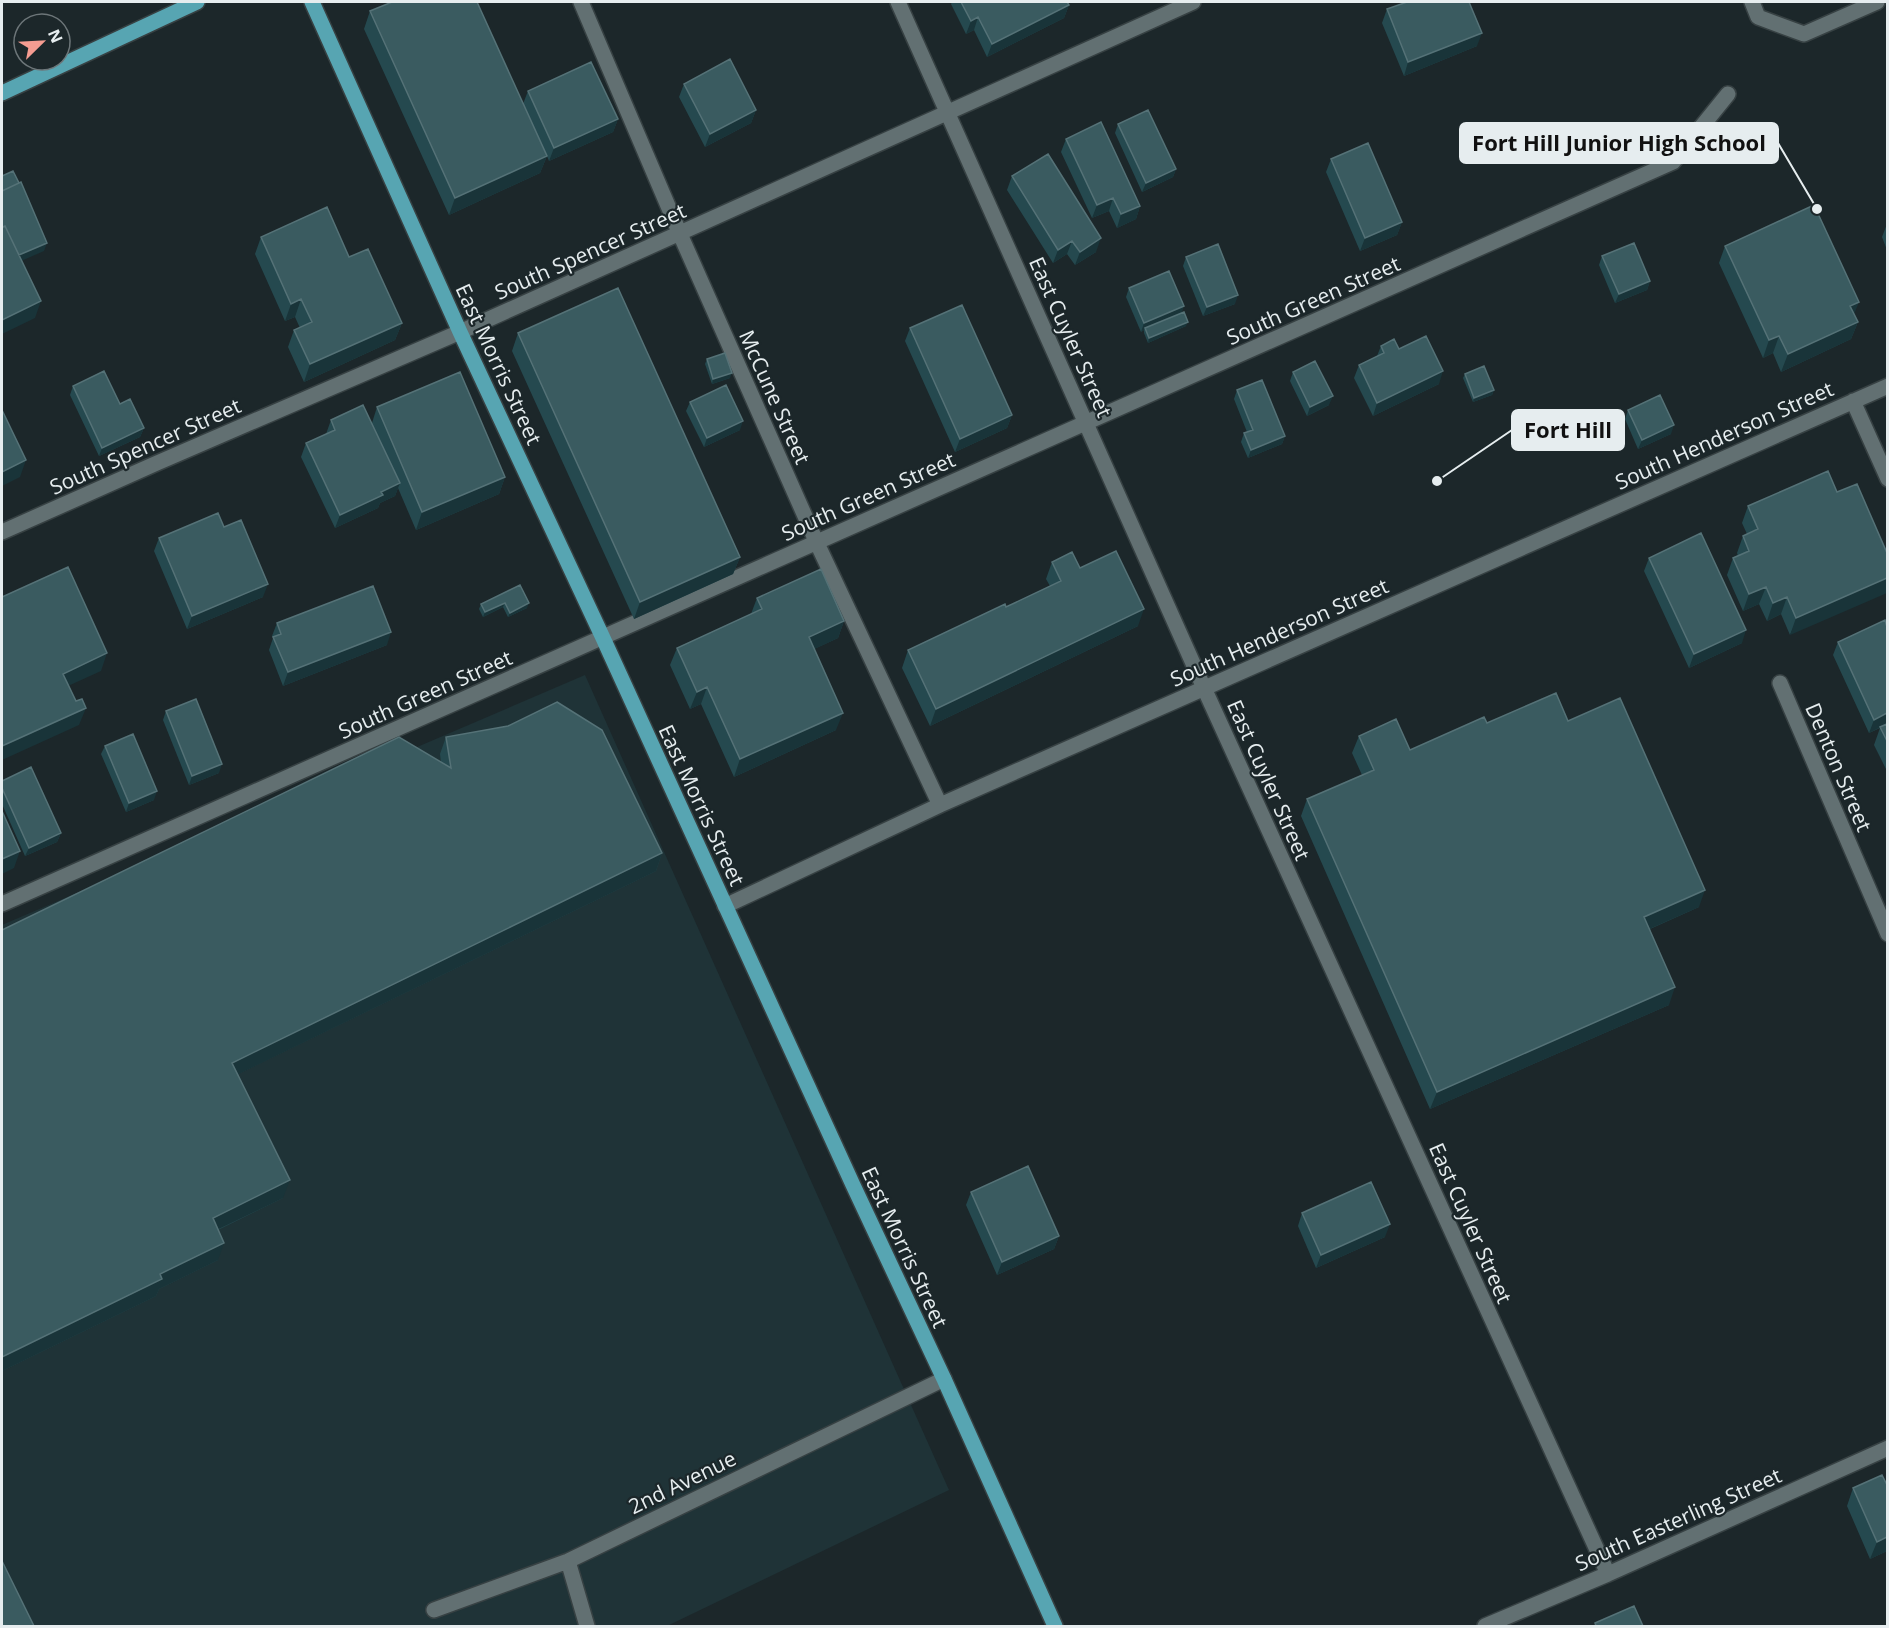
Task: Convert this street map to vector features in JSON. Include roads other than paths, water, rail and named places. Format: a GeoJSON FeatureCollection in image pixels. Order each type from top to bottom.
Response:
{"type":"FeatureCollection","features":[{"type":"Feature","properties":{"kind":"main road"},"geometry":{"type":"LineString","coordinates":[[2,93],[197,2]]}},
{"type":"Feature","properties":{"kind":"main road","name":"East Morris Street"},"geometry":{"type":"LineString","coordinates":[[312,2],[460,332],[944,1379],[1055,1626]]}},
{"type":"Feature","properties":{"kind":"street","name":"McCune Street"},"geometry":{"type":"LineString","coordinates":[[581,2],[680,234],[816,541],[940,805]]}},
{"type":"Feature","properties":{"kind":"street","name":"East Cuyler Street"},"geometry":{"type":"LineString","coordinates":[[898,2],[1204,688],[1608,1574]]}},
{"type":"Feature","properties":{"kind":"street","name":"South Spencer Street"},"geometry":{"type":"LineString","coordinates":[[2,532],[460,332],[1192,2]]}},
{"type":"Feature","properties":{"kind":"street"},"geometry":{"type":"LineString","coordinates":[[1752,2],[1758,17],[1804,34],[1877,2]]}},
{"type":"Feature","properties":{"kind":"street","name":"South Green Street"},"geometry":{"type":"LineString","coordinates":[[2,904],[603,638],[816,541],[1087,424],[1672,162],[1728,94]]}},
{"type":"Feature","properties":{"kind":"street","name":"South Henderson Street"},"geometry":{"type":"LineString","coordinates":[[725,906],[940,805],[1887,386]]}},
{"type":"Feature","properties":{"kind":"street"},"geometry":{"type":"LineString","coordinates":[[1853,401],[1887,479]]}},
{"type":"Feature","properties":{"kind":"street","name":"Denton Street"},"geometry":{"type":"LineString","coordinates":[[1780,683],[1887,934]]}},
{"type":"Feature","properties":{"kind":"street","name":"2nd Avenue"},"geometry":{"type":"LineString","coordinates":[[434,1610],[568,1561],[944,1379]]}},
{"type":"Feature","properties":{"kind":"street","name":"South Easterling Street"},"geometry":{"type":"LineString","coordinates":[[1485,1626],[1608,1574],[1887,1448]]}},
{"type":"Feature","properties":{"kind":"street"},"geometry":{"type":"LineString","coordinates":[[568,1561],[587,1626]]}},
{"type":"Feature","properties":{"kind":"place","name":"Fort Hill Junior High School"},"geometry":{"type":"Point","coordinates":[1817,209]}},
{"type":"Feature","properties":{"kind":"place","name":"Fort Hill"},"geometry":{"type":"Point","coordinates":[1437,481]}}]}
